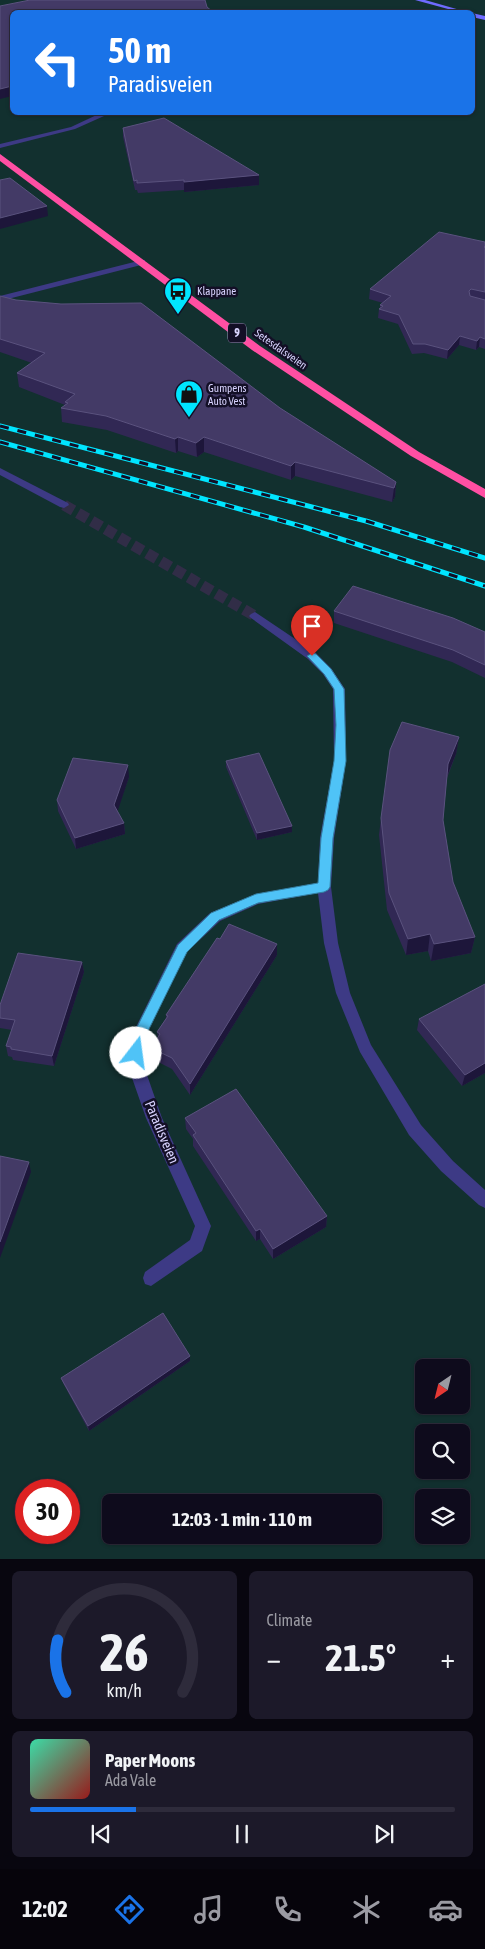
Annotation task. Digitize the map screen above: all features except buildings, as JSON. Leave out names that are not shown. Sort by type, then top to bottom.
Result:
[{"type":"highway","name":"Setesdalsveien","points":[[0,157],[256,348],[352,414],[415,454],[485,494]]},
{"type":"main road","points":[[418,0],[456,10]]},
{"type":"street","points":[[0,146],[73,128],[105,115]]},
{"type":"street","points":[[0,299],[142,262]]},
{"type":"street","points":[[0,471],[64,505]]},
{"type":"street","points":[[255,616],[312,656],[327,671],[339,689],[340,761],[327,838],[324,887],[331,943],[343,993],[365,1048],[415,1130],[447,1166],[485,1200]]},
{"type":"street","name":"Paradisveien","points":[[151,1278],[196,1244],[203,1226],[154,1118],[139,1075],[136,1053],[141,1031],[182,948],[215,917],[256,899],[324,887]]},
{"type":"green space","points":[[0,0],[485,0],[485,1559],[0,1559]]},
{"type":"tunnel","points":[[64,505],[255,616]]},
{"type":"railway","points":[[0,426],[366,521],[485,558]]},
{"type":"railway","points":[[0,442],[304,527],[485,586]]},
{"type":"place","name":"Klappane","points":[[178,315]]},
{"type":"place","name":"Gumpens Auto Vest","points":[[189,418]]},
{"type":"route","points":[[136,1053],[141,1031],[182,948],[215,917],[256,899],[324,887],[327,838],[340,761],[341,725],[339,689],[327,671],[312,656]]}]
